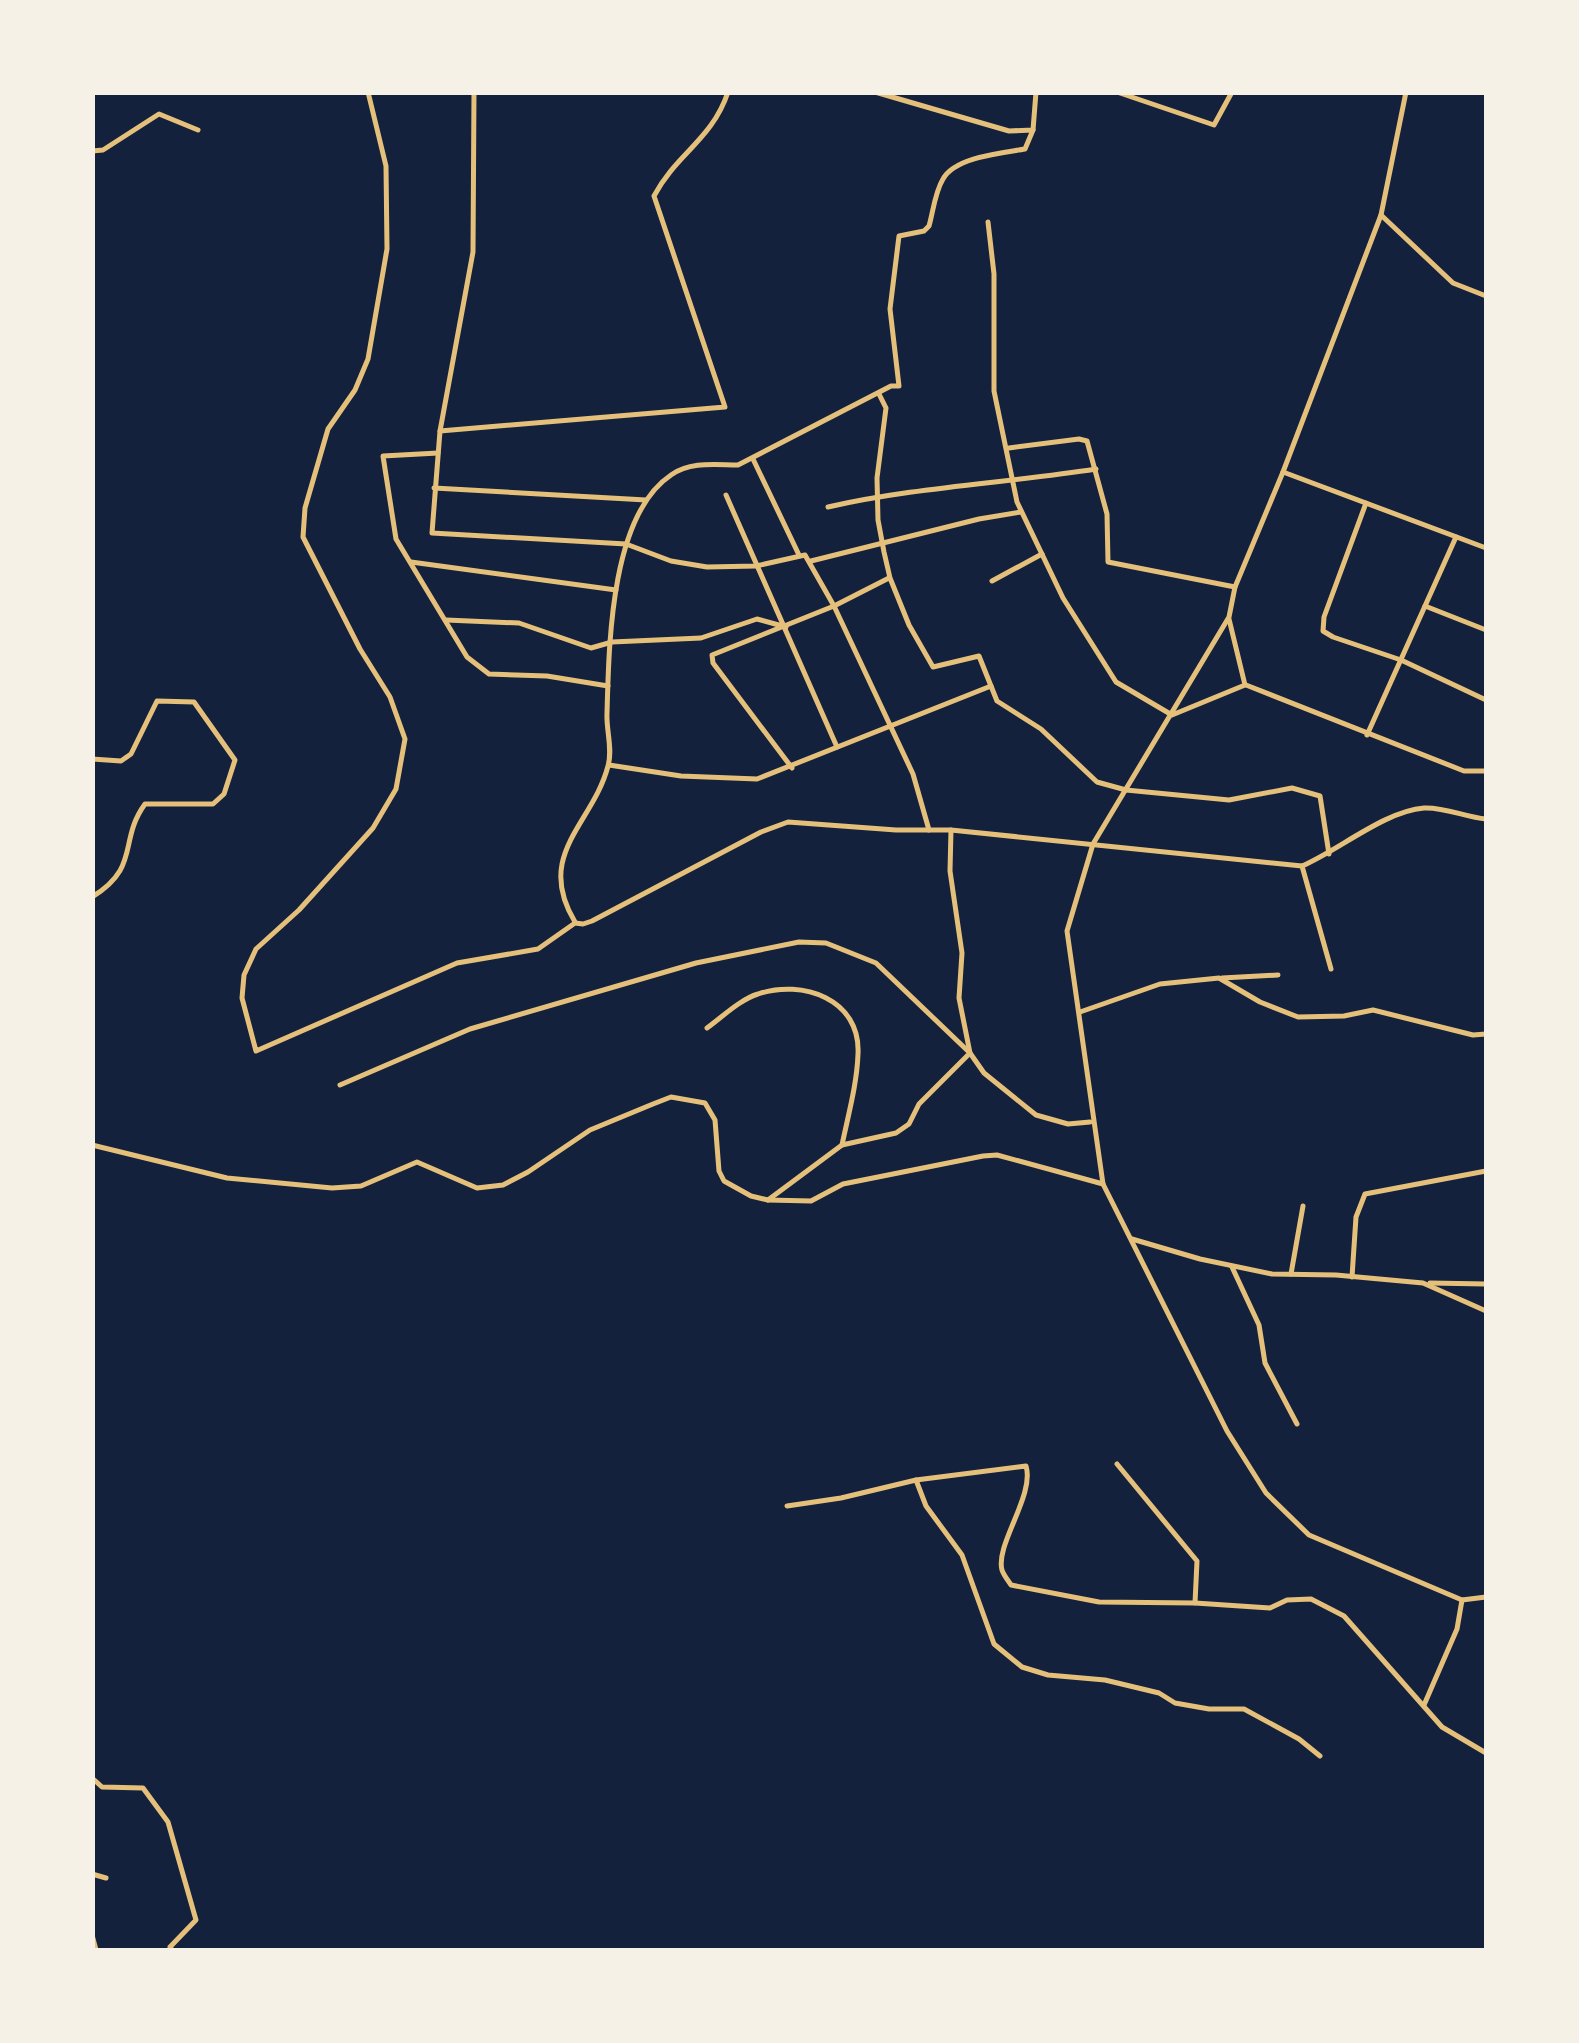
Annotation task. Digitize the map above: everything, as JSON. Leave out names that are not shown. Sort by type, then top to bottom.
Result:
[{"type":"street","points":[[368,92],[386,166],[387,248],[368,359],[355,390],[328,429],[306,508],[304,537],[360,649],[390,697],[405,738],[396,789],[373,828],[299,910],[256,949],[244,975],[242,998],[256,1052],[456,963],[538,949],[576,922]]},
{"type":"street","points":[[474,92],[473,252],[440,431],[430,529],[438,535],[626,544],[671,561],[707,567],[756,566],[805,555],[834,606],[913,774],[929,830]]},
{"type":"street","points":[[440,431],[725,408],[654,196],[662,180],[720,118],[728,92]]},
{"type":"street","points":[[875,92],[1008,131],[1033,130]]},
{"type":"street","points":[[576,922],[561,878],[563,854],[609,765],[608,686],[617,590],[626,544],[647,500],[676,472],[713,463],[738,465],[899,386],[890,309],[899,236],[924,231],[929,226],[943,177],[952,170],[974,158],[1025,149],[1033,130],[1036,92]]},
{"type":"street","points":[[1118,92],[1214,125],[1232,92]]},
{"type":"street","points":[[1406,92],[1380,215],[1283,472],[1234,587],[1229,617],[1092,844],[1067,931],[1103,1184],[1227,1431],[1266,1492],[1309,1535],[1462,1600],[1486,1597]]},
{"type":"street","points":[[92,151],[103,150],[159,114],[198,130]]},
{"type":"street","points":[[1380,215],[1454,282],[1486,296]]},
{"type":"street","points":[[988,222],[994,274],[994,391],[1020,512],[1062,598],[1116,682],[1172,715]]},
{"type":"street","points":[[878,394],[886,408],[877,496],[882,544],[890,578],[933,666],[979,656],[998,701],[1040,729],[1097,782],[1126,790],[1229,800],[1292,788],[1320,796],[1329,854]]},
{"type":"street","points":[[1008,448],[1079,439],[1087,442],[1107,514],[1108,562],[1234,587]]},
{"type":"street","points":[[438,452],[383,456],[396,539],[467,657],[489,674],[547,676],[608,686]]},
{"type":"street","points":[[752,458],[800,556]]},
{"type":"street","points":[[828,507],[877,496],[1096,469]]},
{"type":"street","points":[[1283,472],[1486,548]]},
{"type":"street","points":[[434,488],[647,500]]},
{"type":"street","points":[[726,495],[837,747]]},
{"type":"street","points":[[1366,503],[1323,630],[1332,637],[1401,660],[1486,700]]},
{"type":"street","points":[[811,560],[1020,512]]},
{"type":"street","points":[[1368,734],[1456,537]]},
{"type":"street","points":[[992,581],[1042,554]]},
{"type":"street","points":[[411,562],[617,590]]},
{"type":"street","points":[[792,768],[713,663],[712,655],[786,627],[890,578]]},
{"type":"street","points":[[1426,606],[1486,630]]},
{"type":"street","points":[[1229,617],[1246,685]]},
{"type":"street","points":[[446,620],[519,623],[591,648],[612,642],[701,638],[757,619],[786,627]]},
{"type":"street","points":[[1172,715],[1246,685],[1464,771],[1486,771]]},
{"type":"street","points":[[609,765],[757,780],[991,686]]},
{"type":"street","points":[[92,759],[121,761],[130,754],[157,701],[194,702],[235,760],[224,794],[214,804],[145,804],[136,816],[125,866],[112,885],[92,897]]},
{"type":"street","points":[[576,922],[592,921],[775,825],[788,822],[951,830],[1302,866],[1402,811],[1444,809],[1486,820]]},
{"type":"street","points":[[951,830],[950,871],[962,954],[959,998],[970,1052]]},
{"type":"street","points":[[1302,866],[1331,969]]},
{"type":"street","points":[[340,1085],[470,1029],[696,963],[799,942],[826,943],[876,962],[970,1052],[984,1073],[1036,1114],[1068,1124],[1092,1122]]},
{"type":"street","points":[[1080,1012],[1160,984],[1278,975]]},
{"type":"street","points":[[1218,978],[1260,1002],[1298,1017],[1344,1016],[1374,1010],[1473,1035],[1486,1034]]},
{"type":"street","points":[[707,1028],[754,994],[784,988],[809,989],[836,1002],[853,1027],[859,1051],[842,1146]]},
{"type":"street","points":[[768,1200],[842,1146],[896,1133],[909,1124],[919,1104],[970,1052]]},
{"type":"street","points":[[92,1145],[227,1178],[332,1188],[361,1186],[418,1162],[477,1188],[503,1184],[590,1130],[671,1097],[704,1103],[715,1120],[719,1171],[724,1181],[751,1196],[768,1200],[811,1201],[843,1184],[997,1155],[1103,1184]]},
{"type":"street","points":[[1352,1277],[1356,1216],[1366,1194],[1486,1171]]},
{"type":"street","points":[[1292,1274],[1302,1206]]},
{"type":"street","points":[[1132,1238],[1232,1267],[1423,1283],[1486,1284]]},
{"type":"street","points":[[1232,1267],[1259,1325],[1264,1363],[1296,1424]]},
{"type":"street","points":[[1423,1283],[1486,1311]]},
{"type":"street","points":[[1117,1464],[1197,1562],[1195,1603]]},
{"type":"street","points":[[787,1506],[916,1480],[1026,1466],[1026,1484],[1002,1557],[1002,1570],[1011,1585],[1099,1602],[1270,1608],[1286,1600],[1311,1599],[1344,1616],[1442,1727],[1486,1753]]},
{"type":"street","points":[[916,1480],[926,1506],[962,1555],[994,1644],[1022,1667],[1048,1675],[1105,1680],[1208,1709],[1244,1709],[1299,1739],[1320,1756]]},
{"type":"street","points":[[1424,1706],[1457,1628],[1462,1600]]},
{"type":"street","points":[[92,1778],[102,1788],[143,1788],[168,1822],[196,1920],[170,1947],[172,1950]]},
{"type":"street","points":[[92,1874],[106,1878]]},
{"type":"street","points":[[92,1935],[96,1950]]}]
